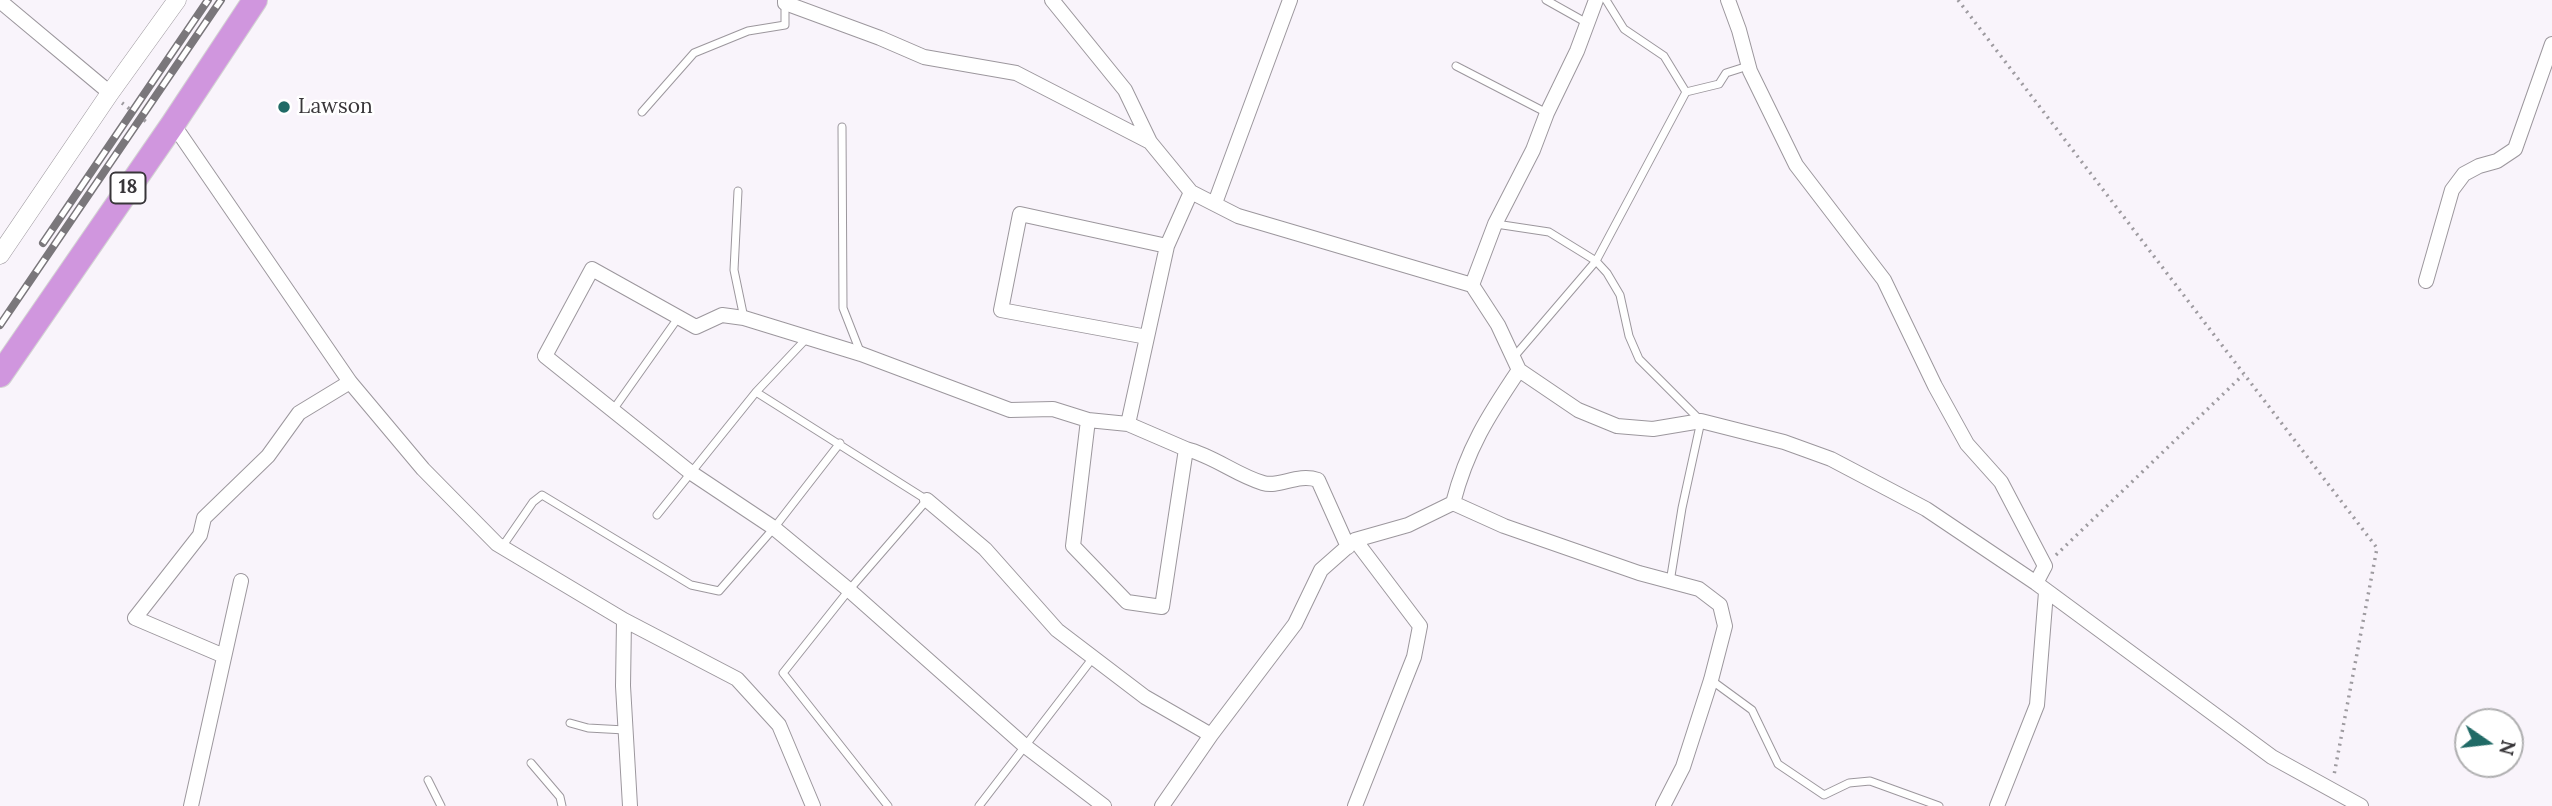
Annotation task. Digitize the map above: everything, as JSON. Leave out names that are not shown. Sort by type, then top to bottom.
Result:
[{"type":"highway","name":"18","points":[[0,375],[256,0]]},
{"type":"street","points":[[0,255],[177,0]]},
{"type":"street","points":[[1052,0],[1080,31],[1125,90],[1150,142],[1191,192],[1202,200],[1215,203],[1238,216],[1472,285],[1498,325],[1516,364],[1578,410],[1617,426],[1653,429],[1701,421],[1773,439],[1831,458],[1926,509],[2041,587],[2272,757],[2361,806]]},
{"type":"street","points":[[1215,203],[1290,0]]},
{"type":"street","points":[[1472,285],[1495,224],[1533,150],[1596,0]]},
{"type":"street","points":[[1728,0],[1748,66],[1796,166],[1884,280],[1935,386],[1967,444],[2001,482],[2045,566],[2041,587],[2037,705],[1997,806]]},
{"type":"street","points":[[0,1],[110,93]]},
{"type":"street","points":[[785,1],[880,37],[924,57],[1016,73],[1150,142]]},
{"type":"street","points":[[2426,281],[2452,190],[2464,174],[2497,161],[2515,149],[2552,44]]},
{"type":"street","points":[[169,130],[350,382],[423,469],[502,547],[624,620],[737,679],[779,725],[813,806]]},
{"type":"street","points":[[1128,424],[1167,246],[1191,192]]},
{"type":"street","points":[[1147,337],[1001,310],[1020,214],[1167,246]]},
{"type":"street","points":[[1104,806],[1025,746],[849,590],[774,528],[690,472],[545,356],[592,269],[696,327],[722,315],[744,318],[861,354],[1010,410],[1053,409],[1088,420],[1128,424],[1201,453],[1266,484],[1307,476],[1318,480],[1352,544],[1420,626],[1414,657],[1355,806]]},
{"type":"street","points":[[1162,806],[1211,735],[1295,624],[1321,570],[1352,544],[1408,525],[1453,503],[1473,443],[1516,364]]},
{"type":"street","points":[[225,656],[135,618],[200,535],[204,518],[268,456],[299,413],[350,382]]},
{"type":"street","points":[[1088,420],[1073,546],[1127,602],[1163,607],[1186,449]]},
{"type":"street","points":[[927,500],[985,549],[1057,630],[1092,659],[1145,697],[1211,735]]},
{"type":"street","points":[[1453,503],[1504,526],[1670,582],[1699,589],[1720,605],[1725,625],[1711,680],[1683,767],[1664,806]]},
{"type":"street","points":[[191,806],[241,581]]},
{"type":"street","points":[[624,620],[625,730],[630,806]]},
{"type":"lane","points":[[1546,0],[1588,23]]},
{"type":"lane","points":[[1606,0],[1624,29],[1664,56],[1686,92]]},
{"type":"lane","points":[[642,112],[694,53],[748,31],[785,25],[785,1]]},
{"type":"lane","points":[[1456,66],[1547,113]]},
{"type":"lane","points":[[1516,364],[1596,261],[1686,92],[1719,84],[1726,73],[1748,66]]},
{"type":"lane","points":[[842,127],[843,308],[861,354]]},
{"type":"lane","points":[[738,191],[734,270],[744,318]]},
{"type":"lane","points":[[1495,224],[1549,232],[1596,261],[1620,295],[1629,336],[1639,359],[1701,421],[1682,508],[1670,582]]},
{"type":"lane","points":[[612,410],[679,317]]},
{"type":"lane","points":[[657,515],[756,391],[806,338]]},
{"type":"lane","points":[[756,391],[927,500],[849,590],[783,673],[888,806]]},
{"type":"lane","points":[[502,547],[533,502],[542,495],[576,513],[691,585],[719,591],[774,528],[840,443]]},
{"type":"lane","points":[[979,806],[1092,659]]},
{"type":"lane","points":[[1711,680],[1752,710],[1778,764],[1824,795],[1849,783],[1870,781],[1939,806]]},
{"type":"lane","points":[[570,723],[588,728],[625,730]]},
{"type":"lane","points":[[531,763],[560,796],[562,806]]},
{"type":"lane","points":[[428,780],[441,806]]},
{"type":"path","points":[[1958,0],[2377,548],[2332,791]]},
{"type":"path","points":[[110,93],[169,130]]},
{"type":"path","points":[[2045,566],[2243,375]]},
{"type":"railway","points":[[43,243],[208,0]]},
{"type":"railway","points":[[0,325],[221,0]]},
{"type":"place","name":"Lawson","points":[[284,107]]}]
